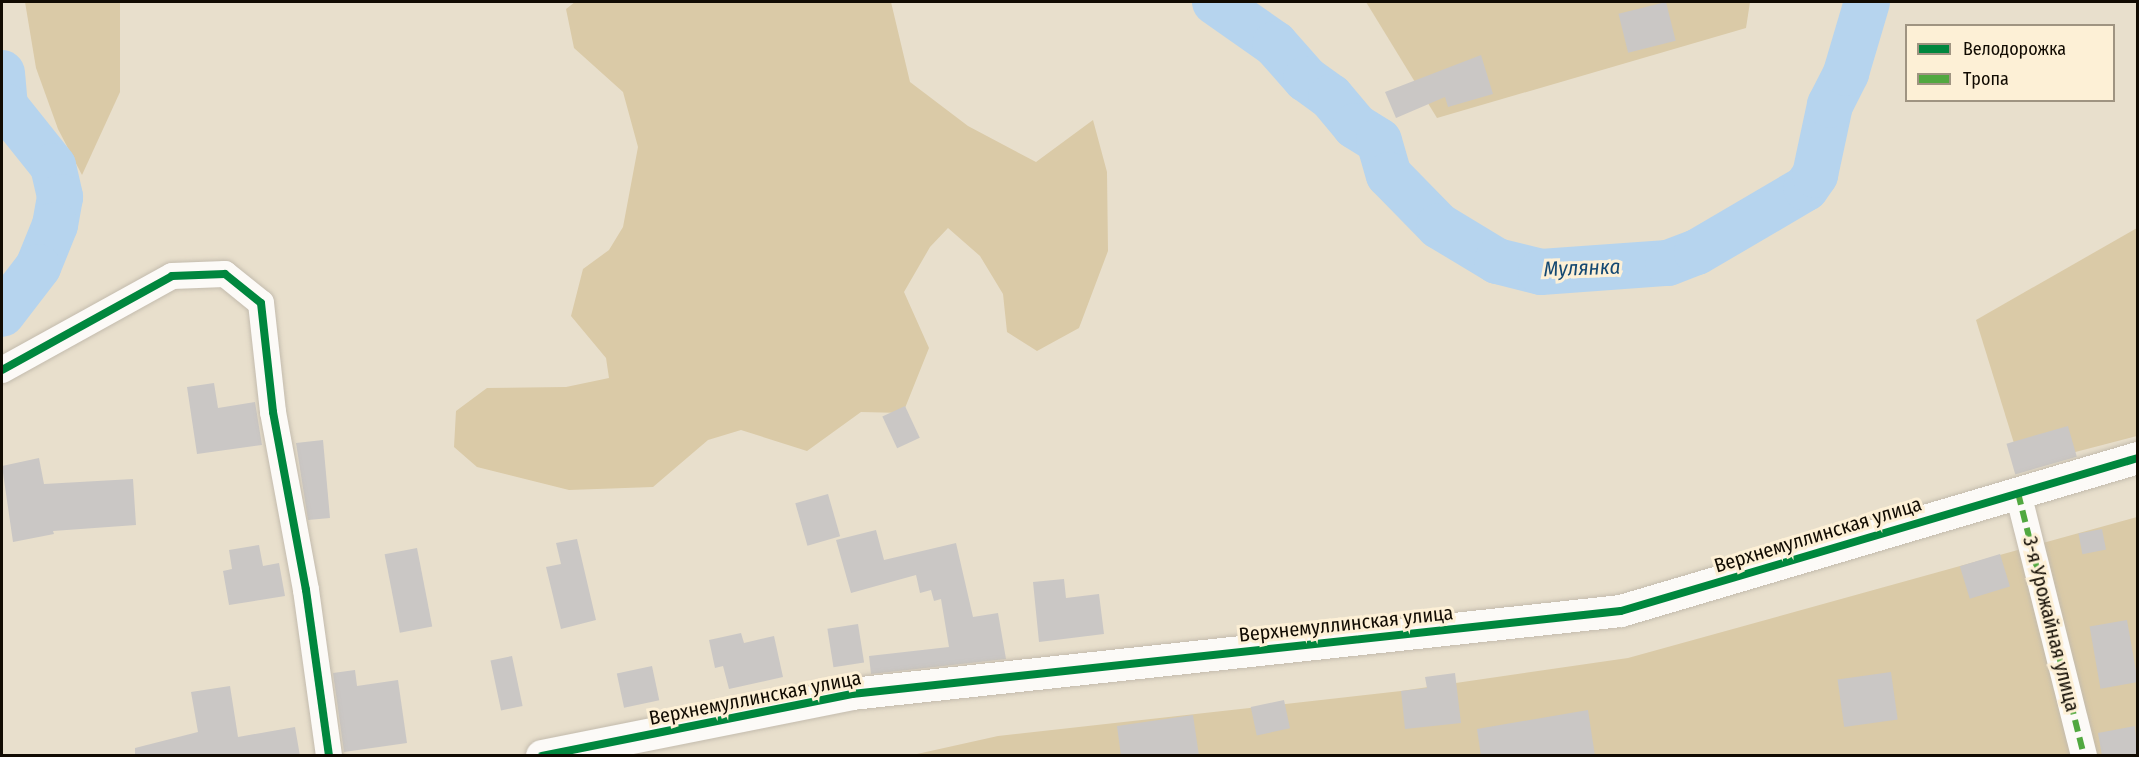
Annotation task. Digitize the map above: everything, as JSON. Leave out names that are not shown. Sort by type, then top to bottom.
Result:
[{"type":"street","points":[[2,370],[172,276],[225,274],[261,303],[273,412],[306,590],[329,756]]},
{"type":"street","name":"Верхнемуллинская улица","points":[[542,756],[852,694],[1621,611],[2138,458]]},
{"type":"street","name":"3-я Урожайная улица","points":[[2018,493],[2084,756]]},
{"type":"shaded area","points":[[25,2],[120,2],[120,92],[82,175],[58,129],[36,68]]},
{"type":"shaded area","points":[[575,2],[891,2],[910,82],[968,126],[1036,162],[1093,120],[1107,172],[1108,251],[1079,328],[1037,351],[1007,332],[1003,294],[980,256],[948,228],[930,247],[904,292],[929,348],[903,413],[861,412],[807,451],[741,430],[708,440],[653,487],[569,490],[477,467],[454,447],[456,411],[487,388],[566,387],[609,378],[606,358],[571,316],[583,269],[609,250],[623,227],[638,147],[623,92],[574,48],[566,9]]},
{"type":"shaded area","points":[[1366,2],[1750,2],[1746,28],[1437,118]]},
{"type":"shaded area","points":[[2137,228],[2137,436],[2021,466],[1976,320]]},
{"type":"shaded area","points":[[2137,517],[2137,755],[908,756],[998,736],[1401,691],[1628,658]]},
{"type":"building","points":[[1666,2],[1676,41],[1628,53],[1618,14]]},
{"type":"building","points":[[1481,55],[1493,94],[1448,107],[1445,97],[1396,118],[1385,92]]},
{"type":"building","points":[[214,383],[218,408],[255,402],[262,445],[197,454],[187,387]]},
{"type":"building","points":[[905,406],[920,438],[897,448],[882,417]]},
{"type":"building","points":[[2068,426],[2077,457],[2015,474],[2006,444]]},
{"type":"building","points":[[323,440],[330,518],[308,520],[296,443]]},
{"type":"building","points":[[39,458],[44,484],[133,479],[136,525],[53,531],[54,534],[13,542],[2,466]]},
{"type":"building","points":[[828,494],[840,536],[807,546],[795,503]]},
{"type":"building","points":[[2102,529],[2106,550],[2082,554],[2078,534]]},
{"type":"building","points":[[876,530],[884,560],[956,543],[973,617],[998,613],[1006,659],[871,674],[869,656],[949,647],[941,599],[934,601],[931,590],[920,593],[916,575],[851,593],[836,540]]},
{"type":"building","points":[[577,539],[596,620],[561,629],[546,567],[561,564],[556,543]]},
{"type":"building","points":[[259,545],[263,566],[279,563],[285,596],[229,605],[223,571],[232,569],[229,550]]},
{"type":"building","points":[[417,548],[432,627],[400,633],[385,554]]},
{"type":"building","points":[[2000,554],[2010,587],[1970,599],[1960,566]]},
{"type":"building","points":[[1064,579],[1066,598],[1099,594],[1104,634],[1039,642],[1033,582]]},
{"type":"building","points":[[2127,620],[2138,682],[2101,689],[2090,627]]},
{"type":"building","points":[[858,624],[864,663],[833,667],[827,629]]},
{"type":"building","points":[[741,633],[744,643],[774,636],[783,677],[729,689],[723,666],[715,668],[709,640]]},
{"type":"building","points":[[512,656],[523,706],[501,710],[490,661]]},
{"type":"building","points":[[652,666],[659,700],[624,708],[617,673]]},
{"type":"building","points":[[355,670],[357,686],[398,680],[407,743],[344,752],[333,673]]},
{"type":"building","points":[[1891,672],[1898,720],[1844,727],[1838,680]]},
{"type":"building","points":[[1455,673],[1461,723],[1405,729],[1401,691],[1427,688],[1425,677]]},
{"type":"building","points":[[230,686],[238,737],[295,727],[300,756],[135,756],[135,748],[198,732],[191,692]]},
{"type":"building","points":[[1284,700],[1290,728],[1257,735],[1251,707]]},
{"type":"building","points":[[1588,710],[1595,756],[1481,756],[1477,729]]},
{"type":"building","points":[[1193,715],[1199,756],[1121,756],[1117,726]]},
{"type":"building","points":[[2135,726],[2138,756],[2102,756],[2098,733]]},
{"type":"waterway","name":"Мулянка","points":[[1215,2],[1275,44],[1306,79],[1331,97],[1355,126],[1379,141],[1389,175],[1439,226],[1497,261],[1541,272],[1668,263],[1697,252],[1806,188],[1815,175],[1830,105],[1846,73],[1867,2]]},
{"type":"waterway","name":"Мулянка","points":[[2,73],[5,106],[53,166],[60,197],[55,225],[38,267],[2,314]]},
{"type":"marked path","points":[[2018,493],[2084,756]]},
{"type":"cycle path","points":[[2,370],[172,276],[225,274],[261,303],[273,412],[306,590],[329,756]]},
{"type":"cycle path","points":[[542,756],[852,694],[1621,611],[2138,458]]}]
